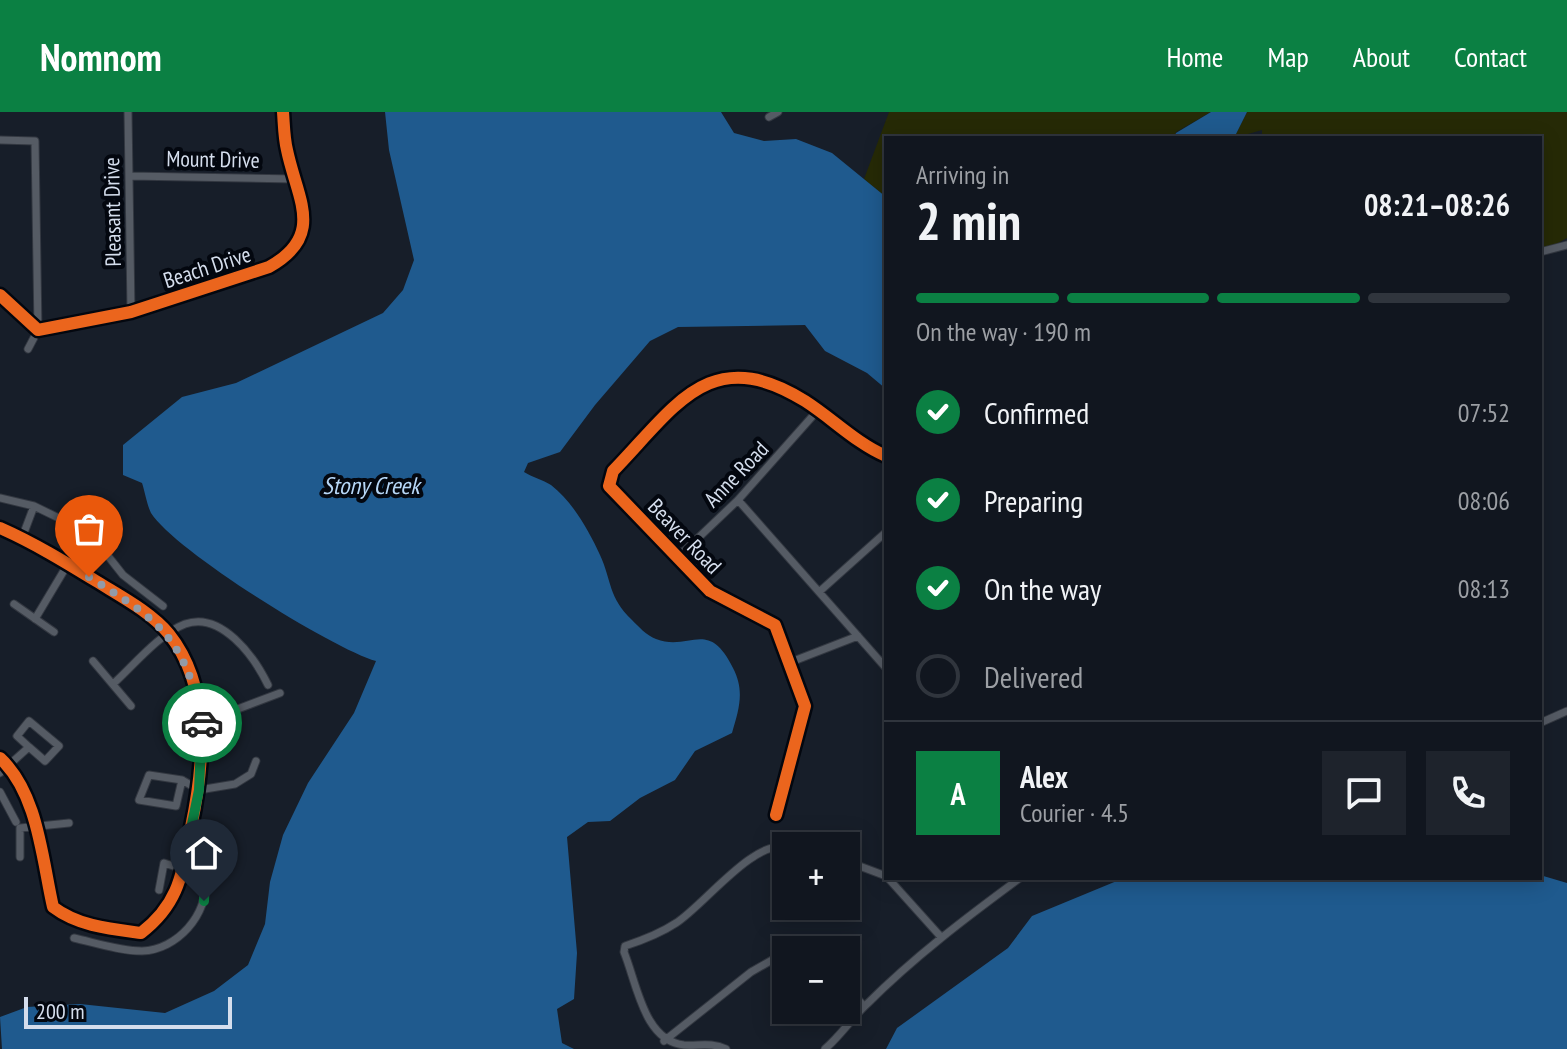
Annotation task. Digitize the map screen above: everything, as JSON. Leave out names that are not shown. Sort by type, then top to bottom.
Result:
[{"type":"street","name":"Pleasant Drive","points":[[128,112],[131,312]]},
{"type":"street","name":"Beach Drive","points":[[38,330],[131,312],[269,267],[285,258],[297,245],[304,225],[301,193],[286,149],[283,112]]},
{"type":"street","points":[[769,117],[778,112]]},
{"type":"street","points":[[0,140],[35,141],[38,330],[28,349]]},
{"type":"street","name":"Mount Drive","points":[[130,176],[295,179]]},
{"type":"street","points":[[1542,251],[1567,245]]},
{"type":"street","points":[[0,295],[38,330]]},
{"type":"street","name":"Beaver Road","points":[[776,815],[805,706],[775,625],[710,591],[609,486],[613,471],[694,390],[710,381],[722,377],[761,380],[818,410]]},
{"type":"street","points":[[818,410],[867,448],[884,455]]},
{"type":"street","name":"Anne Road","points":[[676,559],[738,500],[818,410]]},
{"type":"street","points":[[0,498],[34,506],[67,522]]},
{"type":"street","points":[[738,500],[884,666]]},
{"type":"street","points":[[22,538],[34,506]]},
{"type":"street","points":[[0,528],[68,564],[132,604],[169,634],[189,671],[202,718],[199,790],[183,868],[168,909],[141,933]]},
{"type":"street","points":[[819,592],[884,534]]},
{"type":"street","points":[[35,619],[81,542],[93,537],[123,575],[163,606]]},
{"type":"street","points":[[14,604],[54,632]]},
{"type":"street","points":[[113,684],[169,634],[182,625],[200,620],[224,631],[240,643],[268,685]]},
{"type":"street","points":[[791,662],[858,636]]},
{"type":"street","points":[[93,661],[131,706]]},
{"type":"street","points":[[202,718],[222,715],[280,693]]},
{"type":"street","points":[[1542,722],[1567,711]]},
{"type":"street","points":[[29,721],[59,746],[45,761],[29,747],[17,736],[29,721]]},
{"type":"street","points":[[0,773],[29,747]]},
{"type":"street","points":[[0,758],[8,765],[28,802],[53,907],[72,920],[141,933]]},
{"type":"street","points":[[182,780],[176,806],[139,800],[149,775],[182,780],[199,790],[235,784],[251,774],[256,761]]},
{"type":"street","points":[[0,792],[16,822]]},
{"type":"street","points":[[20,857],[20,828],[34,824],[69,823]]},
{"type":"street","points":[[726,1049],[705,1043],[686,1045],[664,1041],[651,1027],[624,952],[625,946],[674,924],[757,854],[772,848]]},
{"type":"street","points":[[74,938],[143,951],[168,943],[194,923],[204,901],[205,880],[183,868],[164,863],[159,890]]},
{"type":"street","points":[[860,866],[884,876]]},
{"type":"street","points":[[890,880],[941,937]]},
{"type":"street","points":[[825,1049],[851,1026],[864,1006],[941,937],[1017,880]]},
{"type":"street","points":[[141,933],[143,951]]},
{"type":"street","points":[[664,1041],[751,972],[772,960]]},
{"type":"street","points":[[860,1002],[864,1006]]},
{"type":"green space","points":[[889,112],[1211,112],[1176,132],[1175,136],[884,136],[884,195],[864,179]]},
{"type":"green space","points":[[1247,112],[1567,112],[1567,238],[1542,252],[1542,136],[1262,136],[1262,130],[1235,136]]},
{"type":"water","name":"Stony Creek","points":[[385,112],[721,112],[734,133],[764,141],[796,139],[832,153],[884,195],[884,387],[867,373],[825,351],[805,325],[678,327],[650,341],[595,405],[560,452],[528,463],[524,472],[551,485],[580,517],[624,612],[656,639],[679,642],[698,639],[715,644],[733,668],[740,692],[732,733],[695,751],[675,780],[640,798],[610,821],[588,822],[567,837],[577,953],[574,999],[557,1009],[562,1043],[574,1049],[2,1049],[0,1017],[27,1007],[80,1004],[165,1013],[214,991],[248,965],[265,924],[270,882],[283,835],[308,783],[354,713],[376,661],[326,638],[256,597],[166,530],[151,513],[142,483],[123,475],[123,445],[182,397],[236,383],[383,313],[403,290],[414,260],[389,150]]},
{"type":"water","points":[[1211,112],[1247,112],[1235,136],[1175,136]]},
{"type":"water","points":[[1542,876],[1567,883],[1567,1049],[886,1049],[897,1028],[1008,948],[1032,916],[1119,880],[1542,880]]},
{"type":"cycle path","points":[[0,295],[38,330],[131,312],[269,267],[287,255],[302,229],[301,200],[286,145],[283,112]]},
{"type":"cycle path","points":[[776,815],[805,706],[775,625],[710,591],[609,486],[613,471],[656,424],[697,390],[719,380],[744,378],[772,384],[805,401],[884,455]]},
{"type":"cycle path","points":[[0,528],[61,560],[153,619],[169,634],[183,655],[192,678],[201,728],[196,803],[177,886],[154,922],[141,933],[118,930],[84,923],[53,907],[31,808],[13,772],[0,758]]},
{"type":"way so far","points":[[89,577],[132,604],[169,634],[189,671],[202,723]]},
{"type":"route","points":[[202,723],[199,790],[183,868],[205,880],[204,901]]}]
